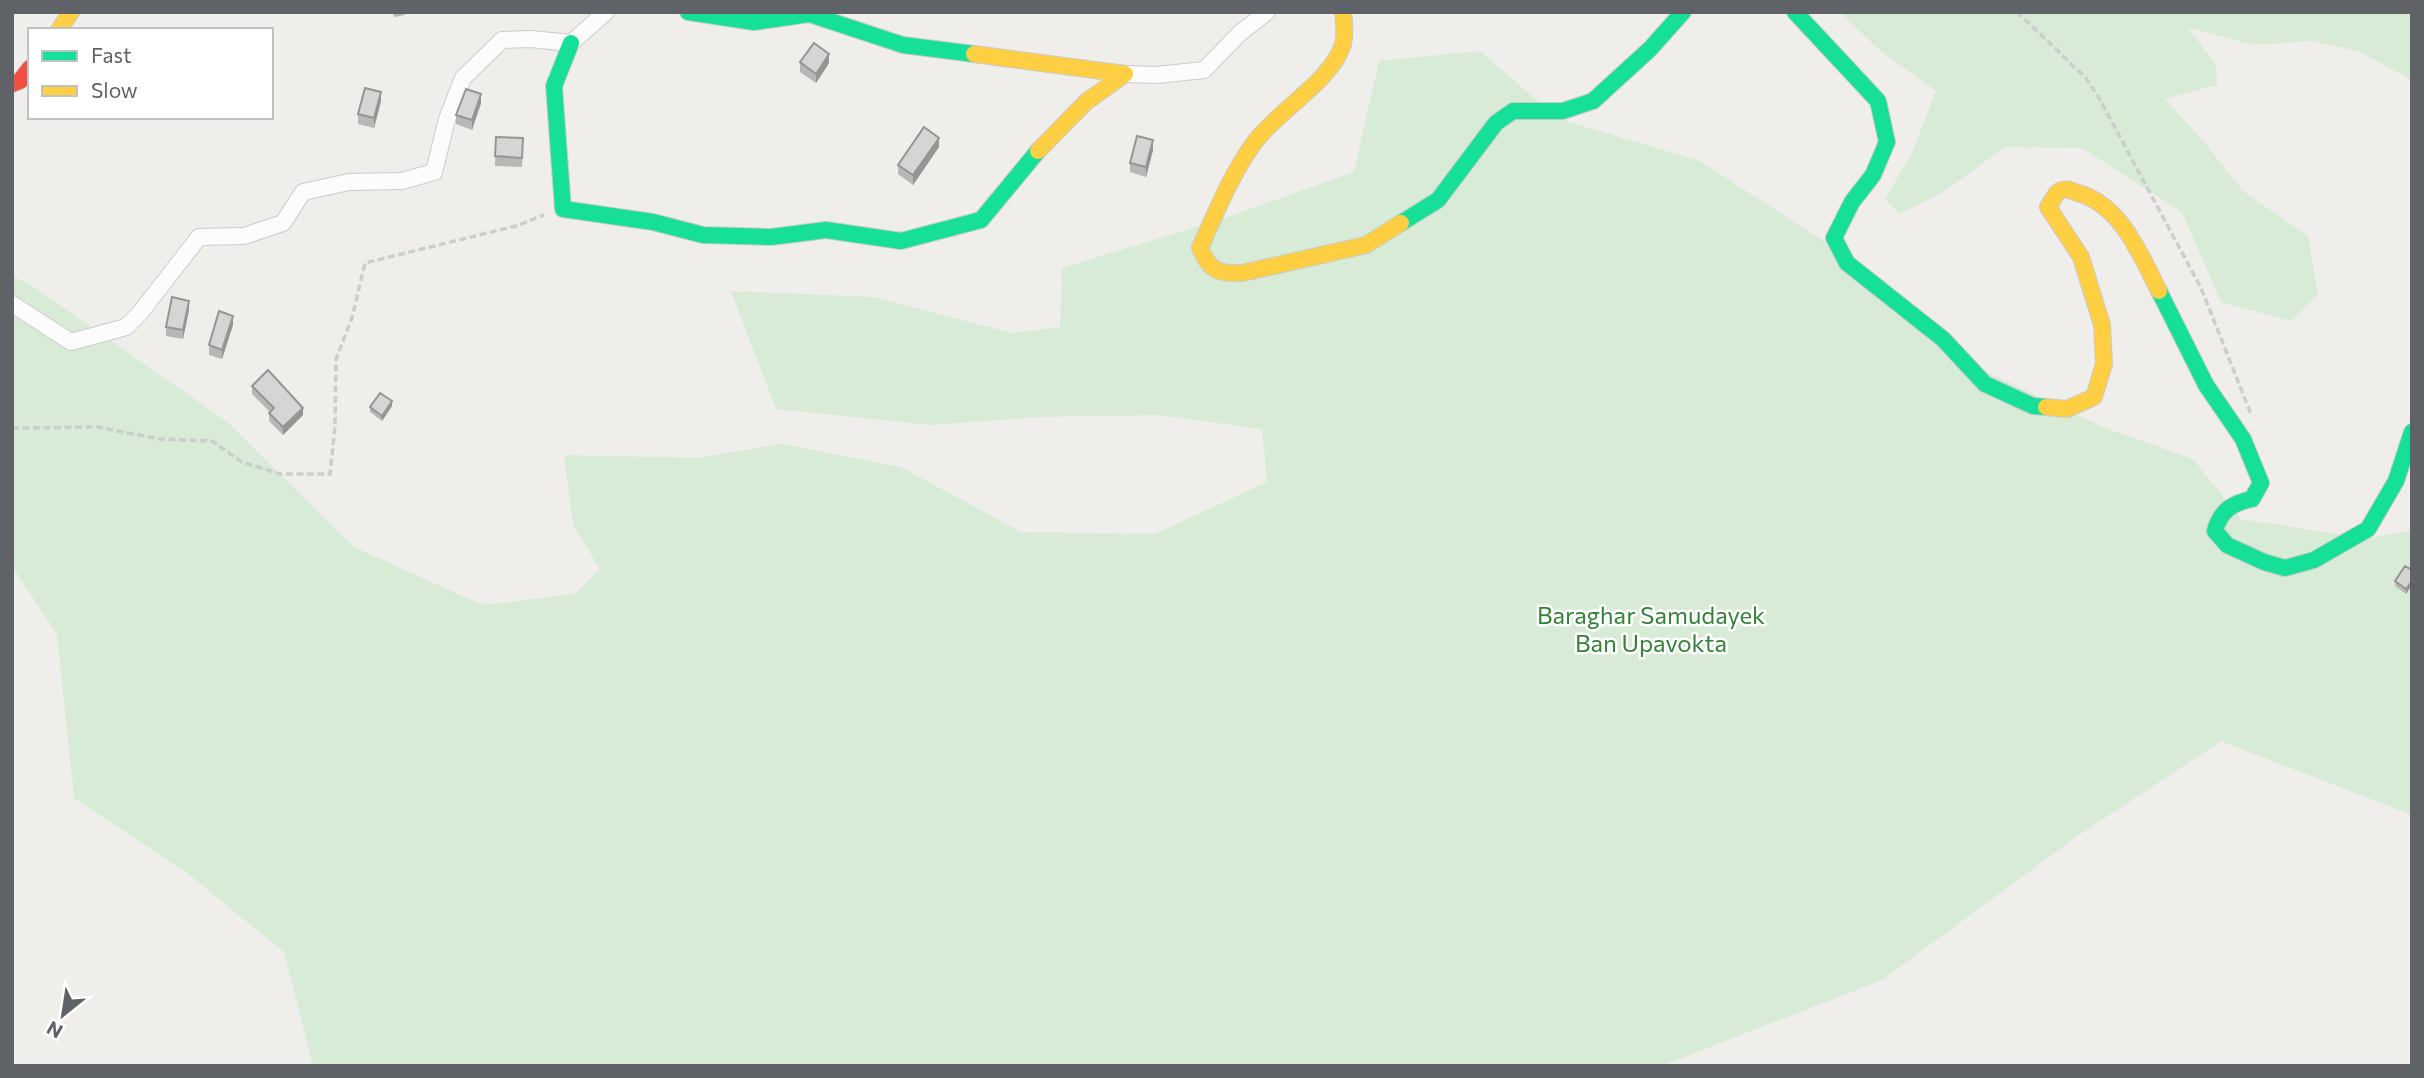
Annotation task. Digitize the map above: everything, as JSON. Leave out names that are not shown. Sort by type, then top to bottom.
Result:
[{"type":"street","points":[[60,28],[71,12]]},
{"type":"street","points":[[606,12],[571,43],[554,86],[563,209],[653,222],[703,234],[771,237],[826,230],[901,241],[981,220],[1030,159],[1058,130],[1086,102],[1125,74]]},
{"type":"street","points":[[688,12],[754,22],[809,14],[903,45],[1125,74],[1156,75],[1204,70],[1240,33],[1267,12]]},
{"type":"street","points":[[1343,12],[1345,35],[1339,55],[1322,79],[1285,108],[1249,150],[1212,221],[1200,248],[1206,262],[1222,274],[1242,273],[1366,245],[1438,200],[1496,123],[1513,111],[1563,111],[1593,101],[1650,49],[1683,12]]},
{"type":"street","points":[[1795,12],[1878,101],[1887,142],[1873,175],[1852,202],[1834,238],[1847,263],[1943,339],[1985,384],[2033,406],[2067,409],[2094,397],[2104,364],[2102,325],[2081,257],[2048,207],[2058,192],[2066,189],[2090,196],[2110,210],[2135,244],[2206,386],[2243,439],[2262,483],[2252,499],[2236,502],[2221,512],[2215,531],[2227,545],[2264,562],[2286,568],[2314,560],[2368,529],[2396,481],[2412,432]]},
{"type":"street","points":[[12,304],[71,342],[126,327],[199,237],[244,236],[283,223],[303,192],[349,182],[402,181],[434,172],[447,119],[463,78],[502,40],[531,39],[571,43]]},
{"type":"street","points":[[12,84],[20,81],[28,71]]},
{"type":"path","points":[[2017,12],[2085,77],[2098,96],[2201,288],[2254,422]]},
{"type":"path","points":[[12,428],[97,427],[159,439],[212,441],[242,462],[280,474],[330,474],[335,427],[336,359],[352,318],[365,263],[516,226],[563,209]]},
{"type":"green space","points":[[1840,12],[2412,12],[2412,80],[2358,51],[2312,41],[2253,45],[2187,27],[2216,64],[2217,85],[2165,99],[2243,191],[2308,236],[2318,294],[2291,321],[2221,302],[2182,212],[2082,148],[2005,147],[1942,193],[1899,214],[1885,199],[1912,153],[1936,91],[1878,49]]},
{"type":"green space","name":"Baraghar Samudayek Ban Upavokta","points":[[1480,51],[1559,119],[1700,161],[1834,248],[1979,368],[2103,427],[2193,459],[2241,519],[2367,539],[2412,530],[2412,815],[2221,741],[2076,837],[1882,980],[1661,1066],[313,1066],[284,952],[186,872],[74,798],[57,634],[12,566],[12,276],[31,285],[226,421],[354,547],[482,605],[575,594],[600,569],[573,525],[564,455],[698,458],[782,444],[901,467],[1021,532],[1155,534],[1267,482],[1262,429],[1158,415],[1038,417],[931,425],[776,409],[731,291],[874,297],[1011,333],[1060,327],[1062,268],[1222,219],[1354,172],[1379,61]]},
{"type":"building","points":[[814,43],[829,54],[816,74],[800,62]]},
{"type":"building","points":[[365,88],[381,92],[374,118],[358,114]]},
{"type":"building","points":[[466,89],[481,94],[472,120],[456,115]]},
{"type":"building","points":[[924,127],[939,138],[913,175],[898,165]]},
{"type":"building","points":[[1137,136],[1153,140],[1146,167],[1130,163]]},
{"type":"building","points":[[496,137],[523,138],[522,158],[495,156]]},
{"type":"building","points":[[172,297],[189,301],[183,330],[166,327]]},
{"type":"building","points":[[219,311],[233,316],[222,350],[209,345]]},
{"type":"building","points":[[268,370],[303,408],[283,427],[269,413],[274,408],[252,386]]},
{"type":"building","points":[[380,393],[392,401],[382,416],[370,407]]},
{"type":"building","points":[[2405,566],[2412,570],[2412,581],[2406,589],[2395,581]]},
{"type":"traffic: fast","points":[[688,12],[754,22],[809,14],[903,45],[974,54]]},
{"type":"traffic: fast","points":[[1401,223],[1438,200],[1496,123],[1513,111],[1563,111],[1593,101],[1650,49],[1683,12]]},
{"type":"traffic: fast","points":[[1795,12],[1878,101],[1887,142],[1873,175],[1852,202],[1834,238],[1847,263],[1943,339],[1985,384],[2033,406],[2046,407]]},
{"type":"traffic: fast","points":[[571,43],[554,86],[563,209],[653,222],[703,235],[771,237],[826,230],[901,241],[981,220],[1038,151]]},
{"type":"traffic: fast","points":[[2159,291],[2206,385],[2243,439],[2261,483],[2252,499],[2238,503],[2220,518],[2215,531],[2227,545],[2264,562],[2285,568],[2314,560],[2368,529],[2396,481],[2412,432]]},
{"type":"traffic: slow","points":[[60,28],[71,12]]},
{"type":"traffic: slow","points":[[1343,12],[1344,40],[1337,58],[1316,83],[1254,143],[1231,181],[1200,248],[1207,262],[1216,270],[1242,273],[1366,245],[1401,223]]},
{"type":"traffic: slow","points":[[974,54],[1125,74],[1086,102],[1038,151]]},
{"type":"traffic: slow","points":[[2046,407],[2067,409],[2094,397],[2104,364],[2102,325],[2081,257],[2048,207],[2057,193],[2072,191],[2093,199],[2106,208],[2128,233],[2159,291]]},
{"type":"traffic: jam","points":[[12,84],[20,81],[28,71]]}]
